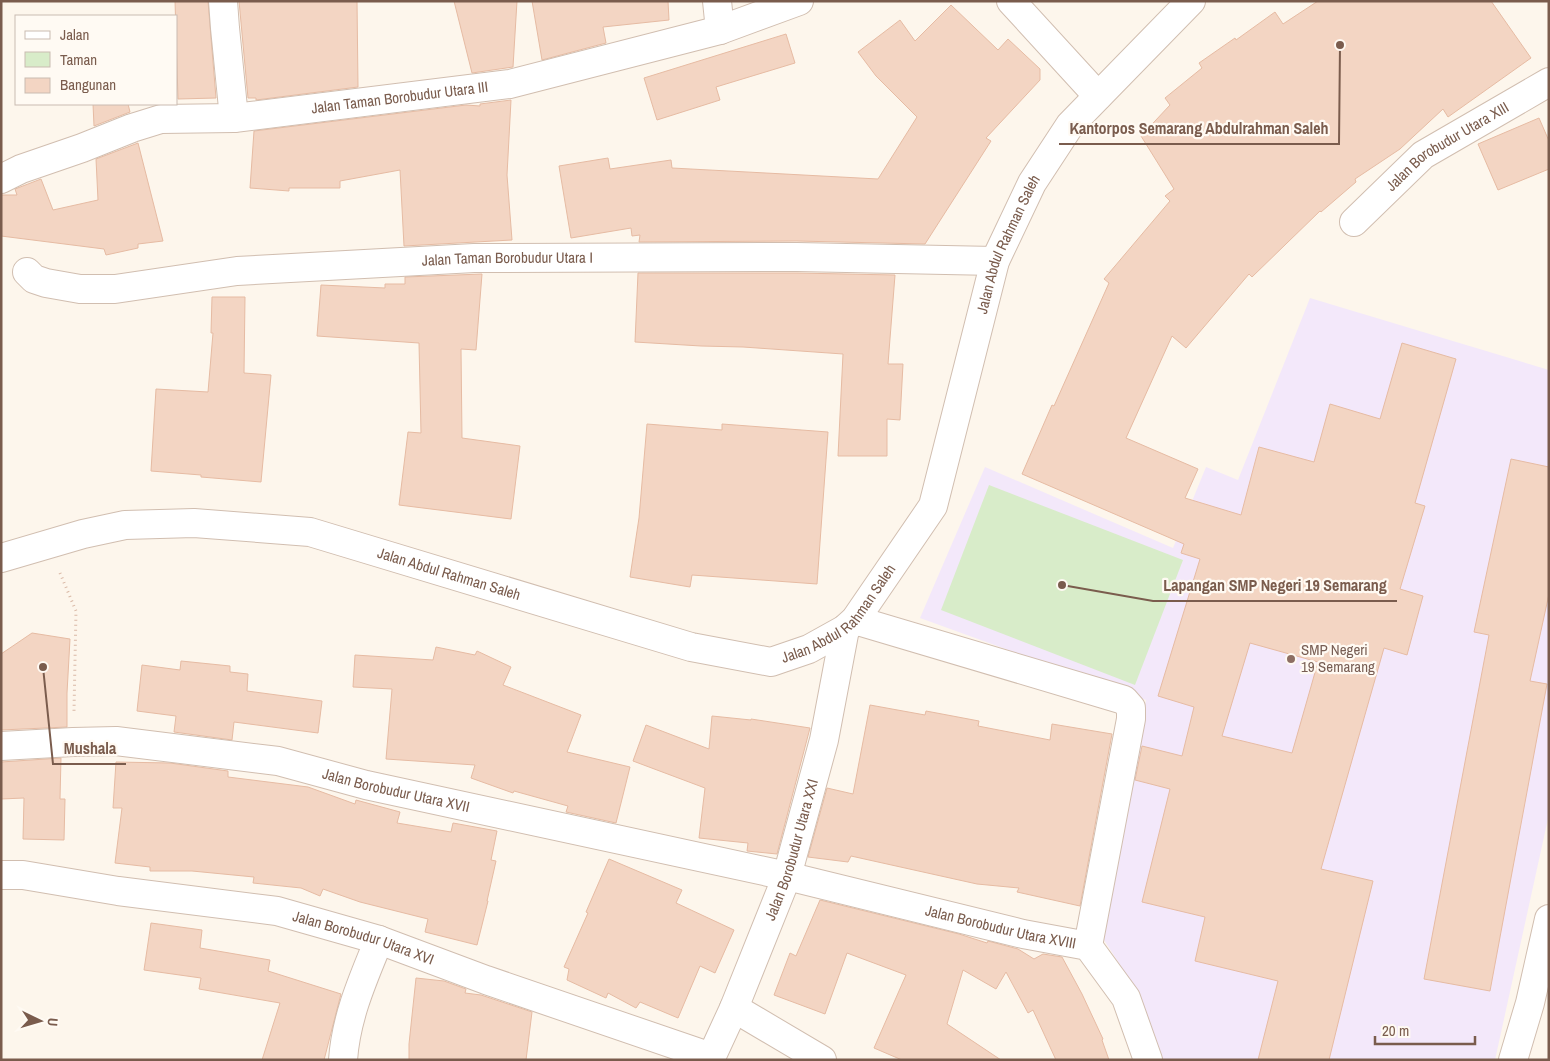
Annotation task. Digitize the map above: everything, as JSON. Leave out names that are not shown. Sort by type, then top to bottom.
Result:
[{"type":"street","points":[[223,1],[234,118]]},
{"type":"street","points":[[717,1],[720,30]]},
{"type":"street","name":"Jalan Taman Borobudur Utara III","points":[[1,179],[21,169],[161,119],[234,118],[510,84],[720,30],[799,1]]},
{"type":"street","points":[[1011,1],[1098,96]]},
{"type":"street","name":"Jalan Abdul Rahman Saleh","points":[[3,556],[83,534],[125,525],[194,523],[310,532],[690,647],[771,662],[809,649],[850,625],[933,506],[995,261],[1032,183],[1070,125],[1191,1]]},
{"type":"street","name":"Jalan Borobudur Utara XIII","points":[[1354,222],[1423,155],[1549,82]]},
{"type":"street","name":"Jalan Taman Borobudur Utara I","points":[[26,272],[34,279],[46,283],[80,289],[115,289],[237,271],[474,258],[797,257],[995,261]]},
{"type":"street","points":[[850,625],[1124,700],[1131,708],[1131,719],[1088,946]]},
{"type":"street","name":"Jalan Borobudur Utara XXI","points":[[710,1058],[734,1008],[787,876],[824,740],[850,625]]},
{"type":"street","name":"Jalan Borobudur Utara XVII","points":[[1,746],[116,741],[278,761],[366,785],[787,876]]},
{"type":"street","name":"Jalan Borobudur Utara XVI","points":[[1,875],[23,875],[118,891],[277,911],[378,940],[486,980],[710,1058]]},
{"type":"street","name":"Jalan Borobudur Utara XVIII","points":[[787,876],[1023,934],[1088,946],[1126,998],[1148,1060]]},
{"type":"street","points":[[1513,1060],[1530,1003],[1549,919]]},
{"type":"street","points":[[343,1060],[346,1030],[355,1000],[378,940]]},
{"type":"street","points":[[734,1008],[822,1060]]},
{"type":"path","points":[[49,544],[76,611],[73,742]]},
{"type":"shaded area","name":"SMP Negeri 19 Semarang","points":[[1310,298],[1549,370],[1549,814],[1495,1060],[1162,1060],[1140,996],[1104,940],[1146,700],[920,618],[985,467],[1173,548],[1206,467],[1238,480]]},
{"type":"green space","points":[[989,485],[1183,560],[1135,685],[941,610]]},
{"type":"building","points":[[175,1],[208,1],[216,98],[178,99],[178,15],[175,15]]},
{"type":"building","points":[[239,1],[357,1],[358,87],[256,100],[256,98],[248,98]]},
{"type":"building","points":[[454,1],[517,1],[513,67],[472,73]]},
{"type":"building","points":[[532,1],[668,1],[669,20],[603,27],[606,43],[542,60]]},
{"type":"building","points":[[1318,1],[1491,1],[1531,58],[1448,117],[1443,109],[1400,149],[1355,179],[1356,182],[1320,211],[1252,277],[1249,274],[1186,348],[1172,336],[1126,438],[1198,469],[1185,498],[1241,515],[1259,447],[1314,462],[1330,404],[1380,419],[1402,343],[1456,359],[1415,503],[1425,506],[1400,589],[1423,596],[1407,655],[1384,648],[1321,869],[1373,881],[1329,1060],[1258,1060],[1278,981],[1195,961],[1205,917],[1142,902],[1170,789],[1135,780],[1142,746],[1182,756],[1194,707],[1158,696],[1200,559],[1181,553],[1184,544],[1022,474],[1109,283],[1104,279],[1170,201],[1165,196],[1174,189],[1141,136],[1170,105],[1165,98],[1202,68],[1199,63],[1235,38],[1236,40],[1275,12],[1283,24]],"holes":[[[1250,643],[1318,662],[1292,753],[1222,736]]]},
{"type":"building","points":[[951,5],[998,50],[1008,39],[1040,69],[1040,80],[986,138],[991,141],[925,244],[797,241],[639,242],[640,235],[632,236],[631,228],[571,238],[559,166],[608,158],[610,169],[671,160],[672,168],[878,179],[917,117],[876,76],[858,52],[900,20],[915,41]]},
{"type":"building","points":[[786,34],[795,63],[716,87],[720,100],[657,120],[644,78]]},
{"type":"building","points":[[511,100],[507,175],[512,240],[404,246],[400,170],[340,181],[340,188],[289,188],[289,191],[250,188],[254,131],[466,105],[480,106],[480,104]]},
{"type":"building","points":[[93,105],[128,105],[130,112],[94,126]]},
{"type":"building","points":[[1539,118],[1549,141],[1549,169],[1498,190],[1478,144]]},
{"type":"building","points":[[138,143],[163,241],[138,244],[138,248],[106,255],[104,249],[1,236],[1,195],[17,195],[15,189],[41,179],[53,210],[98,200],[96,159]]},
{"type":"building","points":[[638,273],[895,275],[888,364],[903,364],[900,420],[887,419],[887,456],[838,456],[843,354],[635,342]]},
{"type":"building","points":[[482,274],[476,350],[461,349],[462,438],[520,446],[511,519],[399,505],[408,432],[421,433],[419,343],[317,336],[321,285],[385,288],[385,284],[405,284],[405,277]]},
{"type":"building","points":[[212,297],[245,297],[244,373],[271,375],[261,482],[151,471],[156,389],[208,392],[213,333],[211,333]]},
{"type":"building","points":[[647,424],[722,430],[722,424],[828,432],[817,584],[692,575],[690,587],[630,577],[639,518]]},
{"type":"building","points":[[1511,459],[1549,467],[1549,594],[1530,681],[1547,684],[1490,991],[1424,979],[1489,635],[1474,632]]},
{"type":"building","points":[[32,633],[70,639],[67,727],[1,730],[1,654]]},
{"type":"building","points":[[436,647],[475,655],[477,651],[511,667],[503,685],[581,715],[567,752],[630,767],[616,823],[566,812],[568,806],[514,791],[513,793],[471,778],[475,765],[386,759],[392,689],[353,687],[355,655],[433,660]]},
{"type":"building","points":[[181,661],[230,666],[230,672],[248,674],[247,691],[322,701],[318,733],[234,722],[232,740],[174,732],[176,716],[137,711],[142,665],[180,670]]},
{"type":"building","points":[[870,705],[925,715],[926,711],[979,721],[978,726],[1050,740],[1052,724],[1112,734],[1080,906],[1017,892],[1019,888],[977,884],[851,856],[848,862],[808,857],[827,788],[853,794]]},
{"type":"building","points":[[712,716],[751,719],[810,728],[777,854],[747,851],[748,843],[699,838],[705,788],[633,761],[646,725],[709,749]]},
{"type":"building","points":[[61,758],[60,799],[65,799],[64,840],[23,839],[24,798],[1,799],[1,762]]},
{"type":"building","points":[[116,762],[170,763],[228,771],[228,777],[308,787],[355,804],[356,800],[400,812],[397,823],[451,832],[453,823],[497,831],[491,860],[496,861],[477,945],[425,932],[428,919],[360,902],[323,889],[320,896],[301,888],[253,883],[254,877],[192,871],[150,871],[150,867],[115,863],[122,808],[113,808]]},
{"type":"building","points":[[609,859],[682,890],[676,903],[734,930],[715,973],[700,966],[678,1018],[640,1002],[636,1008],[608,993],[606,998],[567,980],[569,969],[564,967]]},
{"type":"building","points":[[820,900],[959,934],[987,943],[988,941],[1018,949],[1034,959],[1043,954],[1062,957],[1103,1039],[1109,1060],[1056,1060],[1033,1010],[1028,1013],[1006,972],[996,989],[963,970],[947,1024],[1001,1060],[902,1060],[874,1048],[906,975],[847,953],[825,1014],[774,995],[790,953],[796,956]]},
{"type":"building","points":[[151,923],[202,930],[200,948],[270,960],[268,971],[341,994],[324,1060],[262,1060],[280,1003],[199,989],[201,978],[144,970]]},
{"type":"building","points":[[416,978],[444,981],[466,989],[465,993],[481,995],[532,1012],[526,1060],[409,1060]]},
{"type":"place","name":"Kantorpos Semarang Abdulrahman Saleh","points":[[1340,45]]},
{"type":"place","name":"Lapangan SMP Negeri 19 Semarang","points":[[1062,585]]},
{"type":"place","name":"SMP Negeri 19 Semarang","points":[[1291,659]]},
{"type":"place","name":"Mushala","points":[[43,667]]}]
